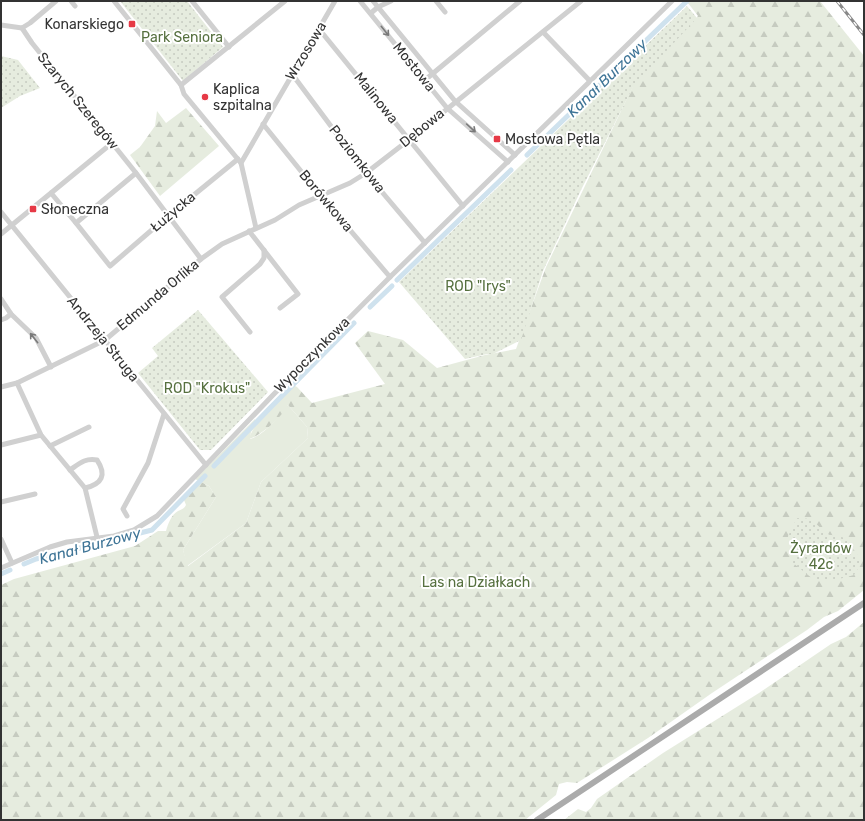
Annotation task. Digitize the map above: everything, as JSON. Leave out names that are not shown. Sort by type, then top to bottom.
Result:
[{"type":"main road","points":[[537,820],[864,603]]},
{"type":"street","points":[[1,25],[22,28],[56,1]]},
{"type":"street","points":[[71,1],[75,6]]},
{"type":"street","points":[[114,1],[181,85],[184,94],[239,161],[256,228]]},
{"type":"street","points":[[192,1],[229,47]]},
{"type":"street","points":[[181,85],[285,1]]},
{"type":"street","name":"Wrzosowa","points":[[239,161],[263,124],[335,1]]},
{"type":"street","name":"Mostowa","points":[[360,1],[448,108],[508,162]]},
{"type":"street","name":"Mostowa","points":[[373,1],[455,101],[515,155]]},
{"type":"street","points":[[370,13],[378,7],[391,1]]},
{"type":"street","points":[[436,1],[445,12]]},
{"type":"street","points":[[425,80],[520,1]]},
{"type":"street","name":"Dębowa","points":[[249,231],[275,220],[299,205],[350,183],[366,173],[581,1]]},
{"type":"street","name":"Wypoczynkowa","points":[[1,568],[50,547],[67,542],[119,534],[137,529],[157,516],[390,277],[672,1]]},
{"type":"street","name":"Szarych Szeregów","points":[[22,28],[32,44],[136,173],[201,259]]},
{"type":"street","name":"Malinowa","points":[[319,29],[463,206]]},
{"type":"street","points":[[543,32],[590,81]]},
{"type":"street","name":"Poziomkowa","points":[[292,74],[366,173],[425,243]]},
{"type":"street","name":"Borówkowa","points":[[263,124],[321,196],[390,277]]},
{"type":"street","points":[[1,234],[112,143]]},
{"type":"street","name":"Łużycka","points":[[76,223],[110,266],[168,216],[239,161]]},
{"type":"street","points":[[51,193],[76,223],[136,173]]},
{"type":"street","name":"Andrzeja Struga","points":[[1,212],[206,465]]},
{"type":"street","points":[[249,231],[298,294],[280,308]]},
{"type":"street","name":"Edmunda Orlika","points":[[1,387],[17,383],[105,340],[201,259],[222,244],[249,231]]},
{"type":"street","points":[[250,332],[222,297],[260,264],[264,258],[264,250]]},
{"type":"street","points":[[1,299],[11,314],[36,338],[51,367]]},
{"type":"street","points":[[1,320],[11,314]]},
{"type":"street","points":[[17,383],[41,435],[85,488],[97,538]]},
{"type":"street","points":[[127,516],[123,509],[148,463],[164,414]]},
{"type":"street","points":[[50,446],[89,427]]},
{"type":"street","points":[[1,445],[41,435]]},
{"type":"street","points":[[70,470],[84,460],[97,460],[101,466],[103,474],[99,482],[94,486],[85,488]]},
{"type":"street","points":[[1,502],[35,494]]},
{"type":"street","points":[[1,539],[12,563]]},
{"type":"green space","name":"Park Seniora","points":[[120,1],[187,1],[223,47],[183,81]]},
{"type":"green space","name":"Las na Działkach","points":[[690,1],[820,1],[864,56],[864,590],[838,611],[824,617],[648,738],[577,783],[567,782],[559,784],[556,795],[525,820],[1,820],[1,585],[14,579],[135,546],[158,531],[166,531],[172,517],[186,505],[184,500],[201,482],[209,486],[216,497],[183,550],[188,566],[246,523],[261,482],[308,438],[307,427],[288,405],[271,425],[260,434],[249,439],[259,419],[291,384],[297,387],[312,403],[385,384],[355,343],[368,331],[403,340],[437,368],[485,355],[516,349],[546,267],[633,86],[698,16],[688,3]]},
{"type":"green space","name":"ROD \"Irys\"","points":[[687,6],[697,18],[633,87],[581,190],[543,271],[521,340],[493,354],[465,359],[399,282]]},
{"type":"green space","points":[[1,56],[18,60],[40,88],[20,96],[1,108]]},
{"type":"green space","points":[[186,108],[219,146],[160,196],[130,155],[140,147],[155,126],[157,111],[166,123]]},
{"type":"green space","name":"ROD \"Krokus\"","points":[[198,310],[268,392],[211,450],[200,450],[138,373],[158,356],[152,348]]},
{"type":"green space","points":[[288,405],[307,427],[308,438],[261,482],[246,523],[187,566],[183,550],[216,497],[209,486],[195,479],[255,419],[256,426],[251,432],[250,439],[256,437],[266,429],[276,420]]},
{"type":"green space","name":"Żyrardów 42c","points":[[797,518],[811,519],[827,534],[846,538],[862,562],[854,575],[839,579],[813,579],[793,563],[788,536]]},
{"type":"green space","points":[[864,622],[864,820],[564,820],[578,809],[586,812],[591,808],[597,799],[663,753],[759,693],[831,644],[846,637]]},
{"type":"waterway","name":"Kanał Burzowy","points":[[527,155],[687,1]]},
{"type":"waterway","name":"Kanał Burzowy","points":[[397,280],[511,170]]},
{"type":"waterway","name":"Kanał Burzowy","points":[[370,307],[392,286]]},
{"type":"waterway","name":"Kanał Burzowy","points":[[214,466],[354,323]]},
{"type":"waterway","name":"Kanał Burzowy","points":[[24,564],[36,559],[152,530],[205,476]]},
{"type":"waterway","name":"Kanał Burzowy","points":[[1,574],[10,570]]},
{"type":"railway","points":[[837,1],[864,35]]},
{"type":"place","name":"Konarskiego","points":[[132,24]]},
{"type":"place","name":"Kaplica szpitalna","points":[[205,97]]},
{"type":"place","name":"Mostowa Pętla","points":[[497,139]]},
{"type":"place","name":"Słoneczna","points":[[33,209]]}]
